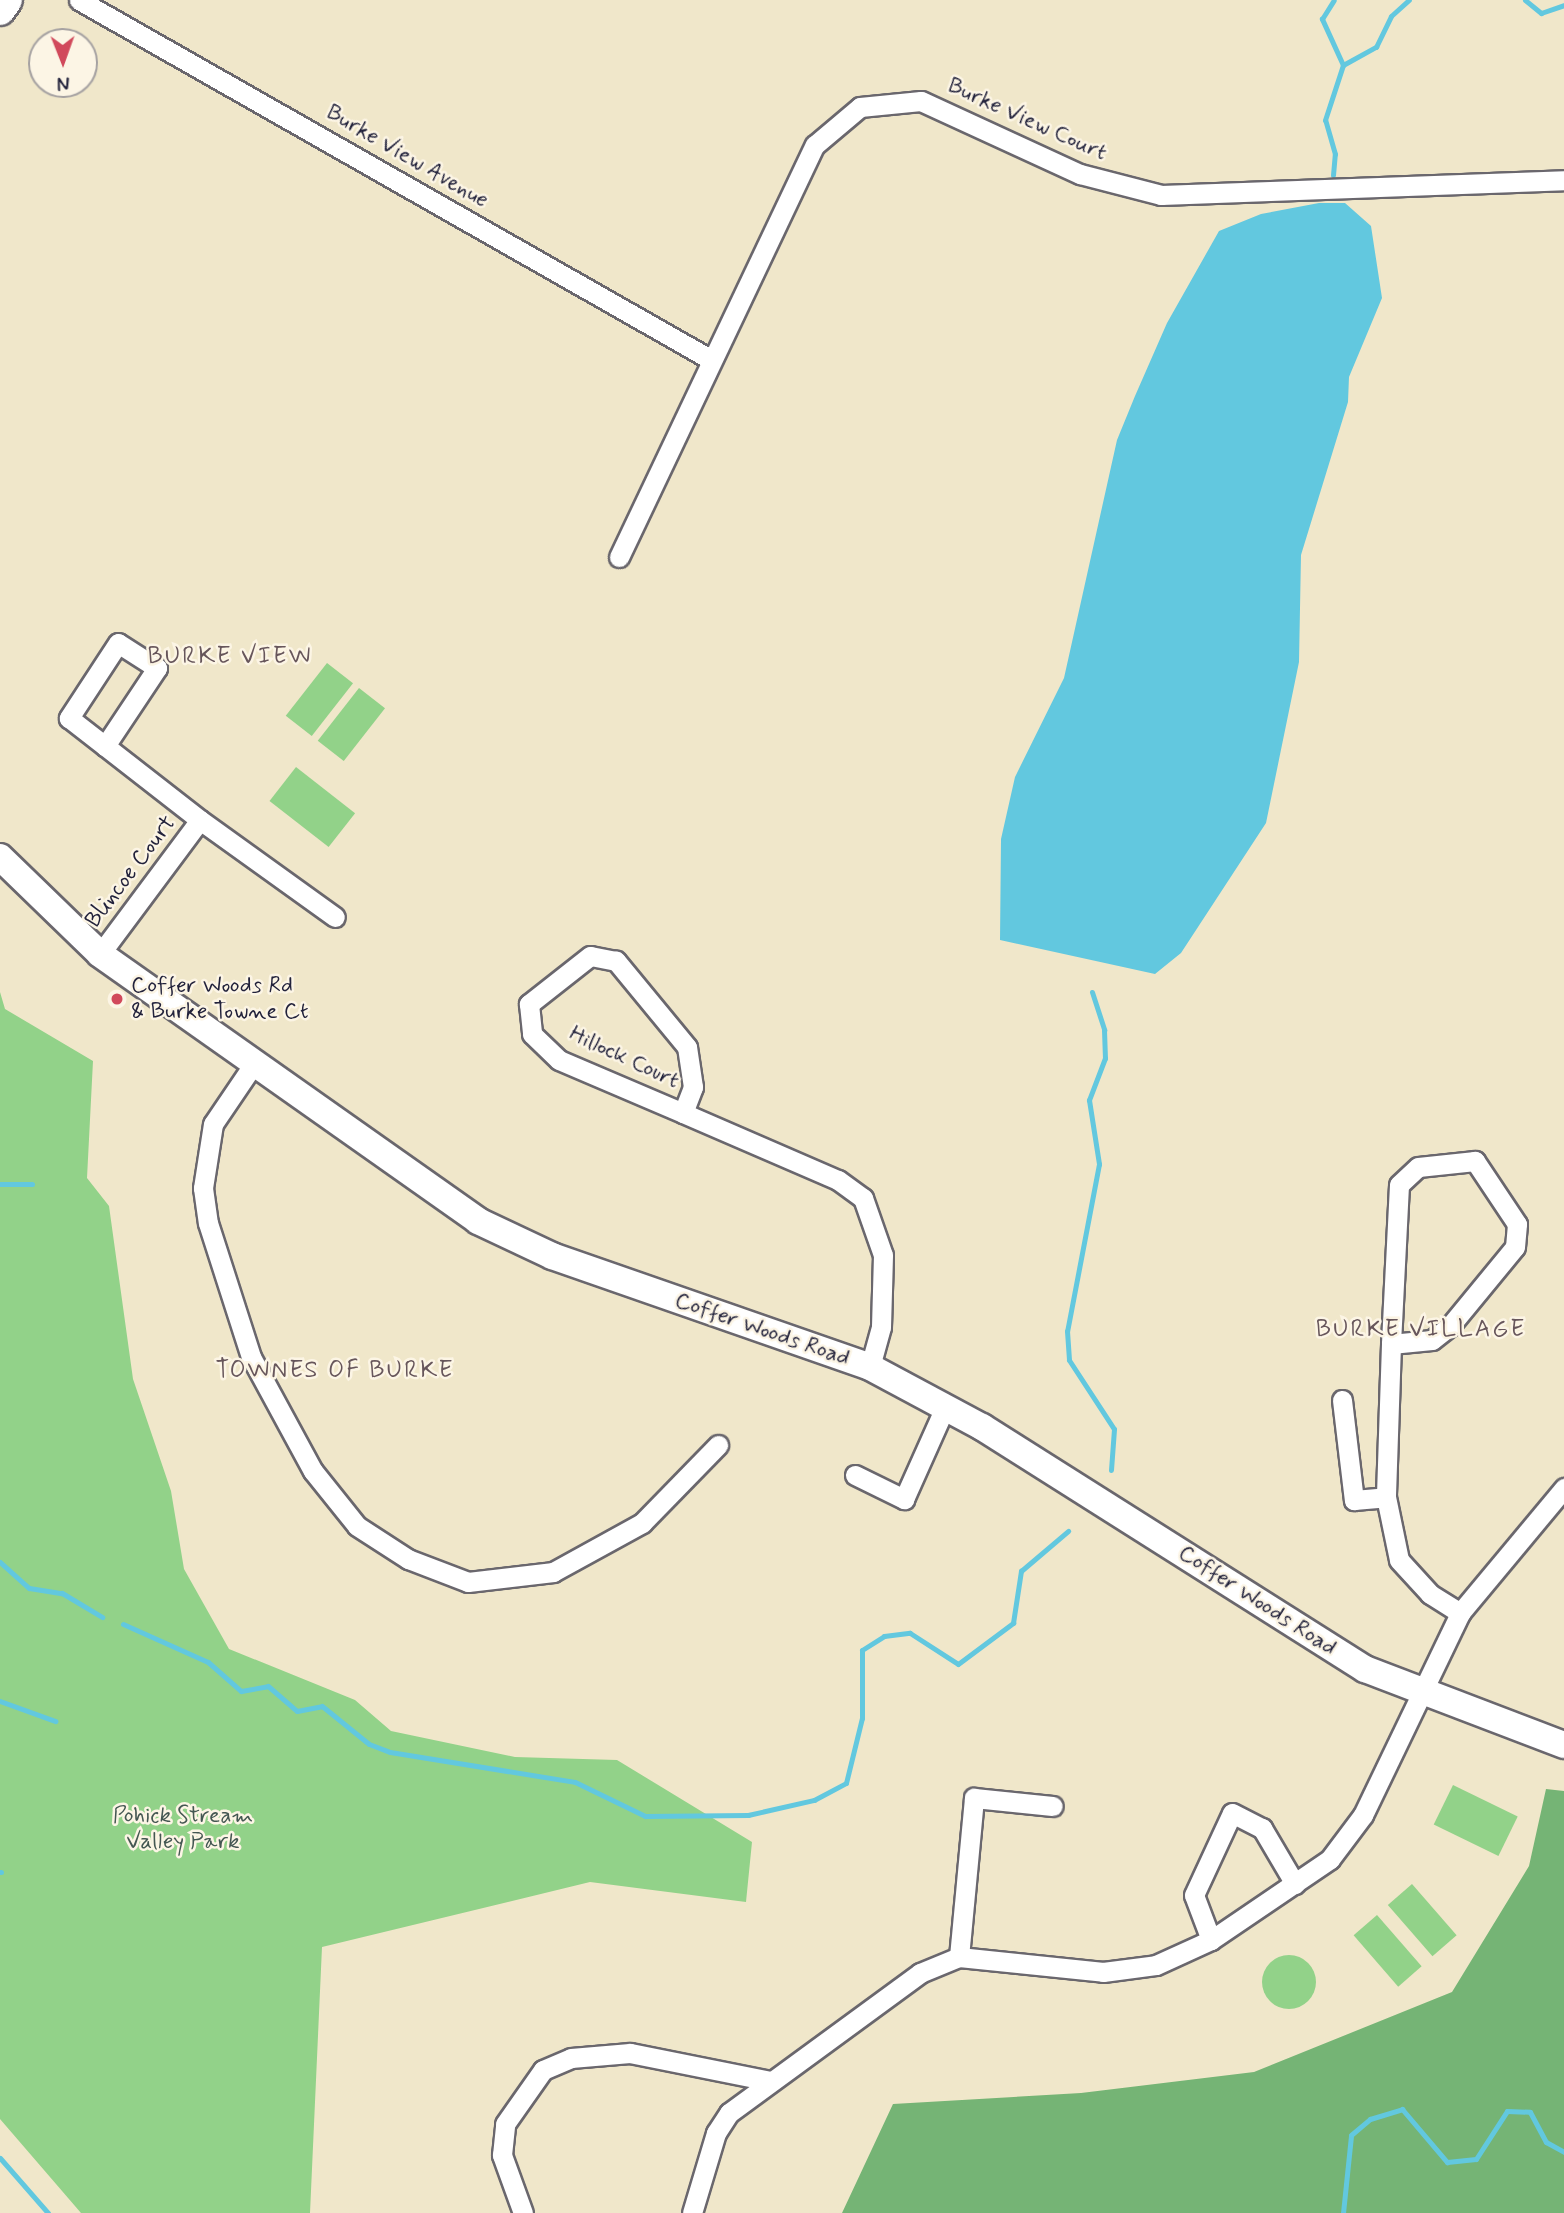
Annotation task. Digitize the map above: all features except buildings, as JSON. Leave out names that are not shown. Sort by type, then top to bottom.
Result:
[{"type":"main road","points":[[0,10],[7,0]]},
{"type":"street","name":"Burke View Avenue","points":[[79,0],[710,359]]},
{"type":"street","name":"Burke View Court","points":[[619,557],[710,359],[815,145],[837,120],[872,102],[934,105],[1080,174],[1161,195],[1564,180]]},
{"type":"street","name":"Blincoe Court","points":[[105,746],[157,668],[118,643],[69,718],[200,820],[335,918]]},
{"type":"street","name":"Blincoe Court","points":[[100,954],[200,820]]},
{"type":"street","name":"Coffer Woods Road","points":[[0,857],[100,954],[449,1204],[515,1240],[870,1367],[946,1405],[1319,1642],[1423,1695],[1564,1745]]},
{"type":"street","name":"Hillock Court","points":[[683,1113],[693,1087],[687,1047],[616,961],[590,956],[529,1003],[532,1034],[559,1060],[838,1180],[863,1198],[883,1255],[881,1327],[870,1367]]},
{"type":"street","points":[[253,1065],[213,1124],[203,1188],[208,1223],[262,1382],[313,1472],[357,1526],[408,1559],[468,1582],[552,1572],[642,1523],[718,1445]]},
{"type":"street","points":[[1391,1344],[1432,1340],[1450,1326],[1515,1247],[1517,1224],[1475,1161],[1418,1167],[1399,1185],[1391,1344],[1386,1497],[1399,1560],[1430,1594],[1460,1613]]},
{"type":"street","points":[[1342,1400],[1354,1500],[1386,1497]]},
{"type":"street","points":[[855,1475],[904,1499],[946,1405]]},
{"type":"street","points":[[692,2213],[716,2133],[729,2113],[920,1973],[959,1957],[1122,1971],[1156,1965],[1211,1940],[1330,1858],[1363,1815],[1423,1695],[1460,1613],[1564,1488]]},
{"type":"street","points":[[959,1957],[974,1798],[1053,1805]]},
{"type":"street","points":[[1211,1940],[1194,1895],[1232,1813],[1262,1828],[1294,1884]]},
{"type":"street","points":[[523,2213],[503,2164],[505,2124],[543,2070],[571,2058],[630,2053],[770,2081]]},
{"type":"green space","points":[[327,663],[353,683],[312,736],[286,716]]},
{"type":"green space","points":[[359,688],[385,708],[344,761],[318,741]]},
{"type":"green space","points":[[296,767],[355,813],[329,847],[270,801]]},
{"type":"green space","name":"Pohick Stream Valley Park","points":[[0,992],[5,1009],[93,1061],[87,1178],[109,1206],[133,1379],[171,1491],[184,1569],[229,1649],[355,1700],[391,1731],[515,1757],[617,1760],[752,1842],[746,1902],[590,1882],[322,1947],[310,2213],[81,2213],[0,2119]]},
{"type":"green space","points":[[1453,1785],[1518,1817],[1498,1856],[1434,1825]]},
{"type":"green space","points":[[1546,1789],[1564,1791],[1564,2213],[842,2213],[893,2104],[1081,2093],[1254,2072],[1452,1992],[1529,1866]]},
{"type":"green space","points":[[1412,1884],[1457,1935],[1432,1956],[1388,1905]]},
{"type":"green space","points":[[1377,1915],[1422,1966],[1398,1987],[1354,1935]]},
{"type":"green space","points":[[1289,1955],[1308,1963],[1316,1982],[1308,2001],[1289,2009],[1270,2001],[1262,1982],[1270,1963]]},
{"type":"water","points":[[1319,203],[1345,203],[1371,226],[1382,298],[1349,377],[1348,402],[1301,555],[1299,662],[1266,823],[1181,953],[1155,974],[1000,940],[1001,839],[1015,777],[1064,678],[1117,440],[1135,396],[1167,323],[1219,231],[1261,214]]},
{"type":"waterway","points":[[1333,175],[1335,154],[1325,120],[1343,65],[1322,19],[1334,0]]},
{"type":"waterway","points":[[1343,65],[1376,47],[1391,16],[1409,0]]},
{"type":"waterway","points":[[1525,0],[1541,13],[1564,5]]},
{"type":"waterway","points":[[1092,992],[1104,1030],[1105,1058],[1089,1100],[1099,1164],[1067,1331],[1069,1360],[1114,1429],[1111,1470]]},
{"type":"waterway","points":[[0,1184],[32,1184]]},
{"type":"waterway","points":[[123,1624],[208,1662],[241,1691],[268,1686],[297,1711],[322,1706],[369,1744],[390,1752],[575,1782],[645,1816],[748,1815],[814,1800],[846,1783],[862,1718],[862,1650],[884,1636],[910,1633],[958,1664],[1013,1623],[1021,1571],[1068,1531]]},
{"type":"waterway","points":[[0,1562],[29,1588],[62,1593],[102,1617]]},
{"type":"waterway","points":[[0,1701],[55,1721]]},
{"type":"waterway","points":[[1343,2213],[1351,2135],[1370,2119],[1402,2109],[1447,2162],[1476,2159],[1507,2111],[1530,2112],[1546,2142],[1564,2152]]},
{"type":"waterway","points":[[0,2158],[48,2213]]},
{"type":"place","name":"Coffer Woods Rd & Burke Towne Ct","points":[[117,999]]},
{"type":"district","name":"BURKE VIEW","points":[[230,657]]},
{"type":"district","name":"BURKE VILLAGE","points":[[1421,1330]]},
{"type":"district","name":"TOWNES OF BURKE","points":[[335,1371]]}]
